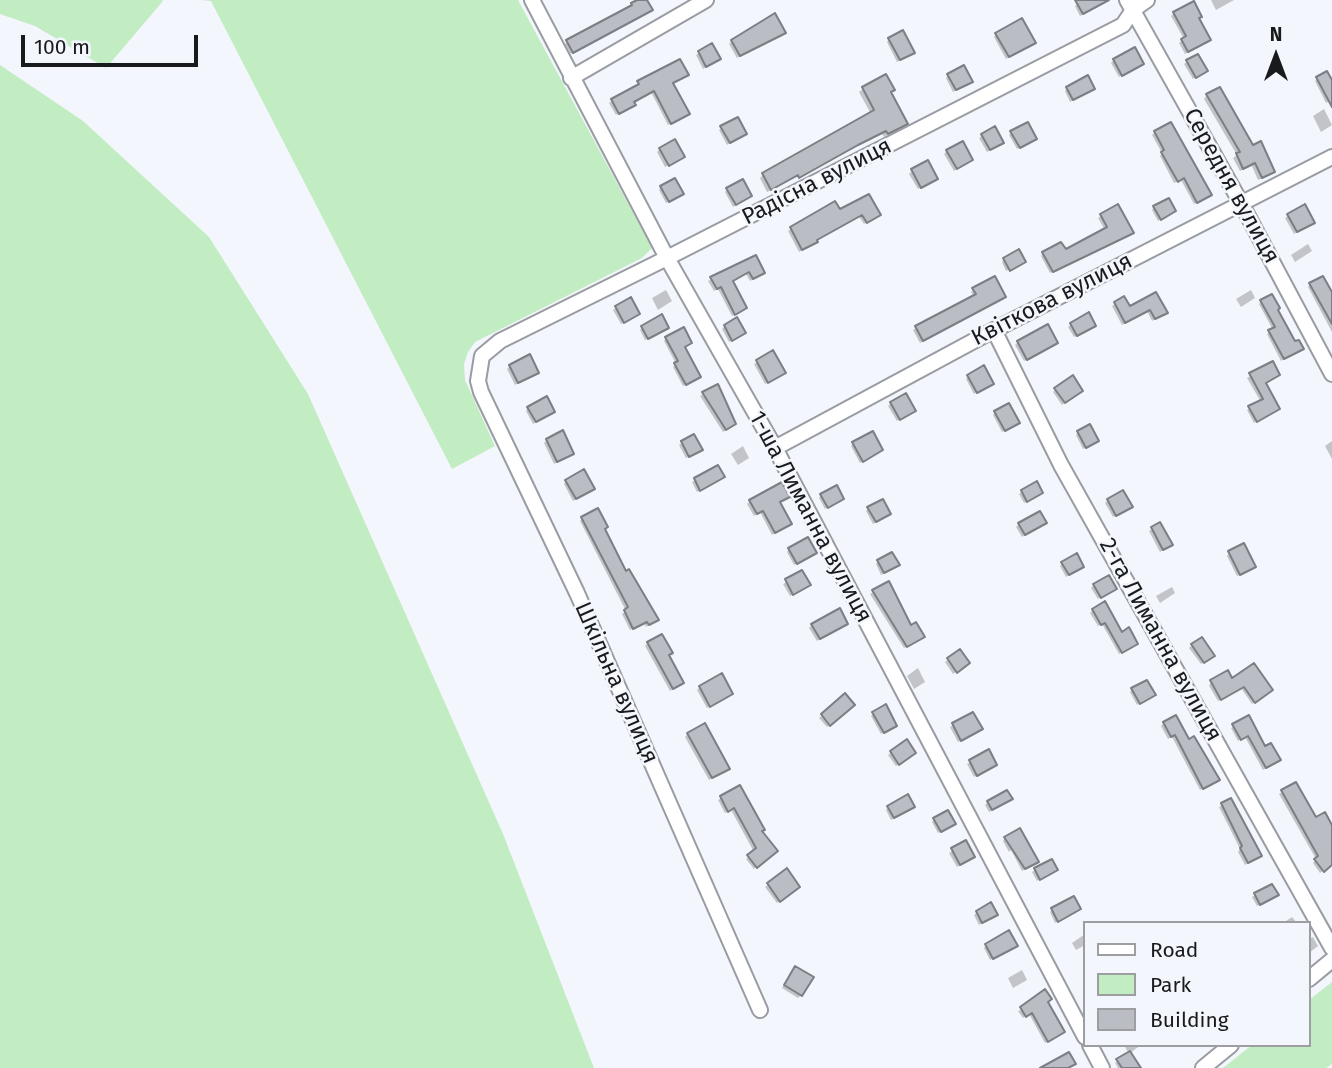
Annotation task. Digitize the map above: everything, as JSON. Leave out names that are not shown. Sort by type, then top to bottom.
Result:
[{"type":"street","name":"1-ша Лиманна вулиця","points":[[532,0],[667,258],[775,448],[1084,1035]]},
{"type":"street","points":[[571,78],[706,0]]},
{"type":"street","name":"Радісна вулиця","points":[[482,356],[500,341],[1123,25],[1130,5],[1147,0]]},
{"type":"street","name":"Середня вулиця","points":[[1130,5],[1241,202],[1332,374]]},
{"type":"street","name":"Квіткова вулиця","points":[[775,448],[994,330],[1332,157]]},
{"type":"street","name":"2-га Лиманна вулиця","points":[[994,330],[1061,465],[1332,948]]},
{"type":"street","name":"Шкільна вулиця","points":[[482,356],[478,381],[481,392],[577,593],[760,1010]]},
{"type":"street","points":[[1311,977],[1332,960]]},
{"type":"street","points":[[1091,1047],[1102,1068]]},
{"type":"street","points":[[1203,1068],[1229,1047]]},
{"type":"green space","points":[[0,0],[163,1],[106,68],[35,26],[0,14]]},
{"type":"green space","points":[[201,0],[518,0],[652,248],[642,258],[475,342],[464,364],[465,380],[495,446],[452,469],[211,1]]},
{"type":"green space","points":[[0,65],[83,121],[209,237],[308,394],[503,834],[594,1068],[0,1068]]},
{"type":"green space","points":[[1332,982],[1332,1064],[1326,1068],[1223,1068],[1249,1047],[1311,1047],[1311,998]]},
{"type":"building","points":[[637,0],[647,0],[653,10],[573,53],[566,40]]},
{"type":"building","points":[[1075,0],[1109,0],[1083,14]]},
{"type":"building","points":[[1194,1],[1202,17],[1199,18],[1211,40],[1188,52],[1181,39],[1186,36],[1173,12]]},
{"type":"building","points":[[775,13],[786,33],[740,56],[731,40]]},
{"type":"building","points":[[1022,18],[1036,43],[1009,57],[995,33]]},
{"type":"building","points":[[903,30],[915,53],[900,60],[888,38]]},
{"type":"building","points":[[712,43],[721,59],[706,67],[698,51]]},
{"type":"building","points":[[1135,47],[1144,64],[1122,76],[1113,59]]},
{"type":"building","points":[[1198,54],[1208,71],[1196,78],[1186,60]]},
{"type":"building","points":[[680,59],[689,75],[673,83],[690,114],[671,124],[654,91],[619,114],[611,99],[639,84],[637,81]]},
{"type":"building","points":[[964,65],[973,82],[956,90],[947,74]]},
{"type":"building","points":[[1327,71],[1332,80],[1332,107],[1316,77]]},
{"type":"building","points":[[886,74],[895,90],[891,92],[908,124],[888,134],[886,131],[799,178],[798,175],[771,190],[762,173],[874,110],[862,87]]},
{"type":"building","points":[[1088,75],[1095,89],[1073,100],[1066,87]]},
{"type":"building","points":[[1220,87],[1253,145],[1261,141],[1275,172],[1262,178],[1255,163],[1243,169],[1236,153],[1240,152],[1206,94]]},
{"type":"building","points":[[738,117],[747,134],[730,143],[720,126]]},
{"type":"building","points":[[1028,122],[1037,139],[1020,148],[1010,131]]},
{"type":"building","points":[[1171,122],[1212,195],[1197,203],[1184,178],[1178,182],[1161,152],[1164,150],[1154,131]]},
{"type":"building","points":[[995,126],[1004,143],[990,150],[981,134]]},
{"type":"building","points":[[675,139],[685,157],[669,166],[659,148]]},
{"type":"building","points":[[963,141],[973,160],[957,169],[946,150]]},
{"type":"building","points":[[928,160],[938,179],[921,188],[911,169]]},
{"type":"building","points":[[675,178],[684,194],[669,202],[660,186]]},
{"type":"building","points":[[743,179],[752,196],[736,205],[726,188]]},
{"type":"building","points":[[869,194],[881,215],[867,223],[862,215],[802,250],[790,227],[835,201],[840,209]]},
{"type":"building","points":[[1169,198],[1176,211],[1161,220],[1153,206]]},
{"type":"building","points":[[1118,204],[1134,233],[1053,272],[1042,252],[1061,242],[1066,249],[1107,227],[1100,214]]},
{"type":"building","points":[[1305,204],[1315,223],[1297,232],[1287,214]]},
{"type":"building","points":[[1019,249],[1026,262],[1010,271],[1003,258]]},
{"type":"building","points":[[756,255],[765,273],[753,279],[749,272],[733,281],[747,308],[735,315],[721,287],[717,289],[710,277]]},
{"type":"building","points":[[995,276],[1006,297],[923,341],[915,326],[976,294],[972,288]]},
{"type":"building","points":[[1323,276],[1332,292],[1332,324],[1309,283]]},
{"type":"building","points":[[1156,292],[1168,313],[1155,319],[1150,310],[1125,323],[1114,302],[1124,296],[1130,306]]},
{"type":"building","points":[[1272,294],[1295,341],[1299,340],[1304,349],[1284,359],[1268,330],[1275,327],[1260,300]]},
{"type":"building","points":[[631,297],[640,314],[624,323],[615,306]]},
{"type":"building","points":[[1089,312],[1096,326],[1077,336],[1070,323]]},
{"type":"building","points":[[662,314],[669,328],[648,339],[641,326]]},
{"type":"building","points":[[737,317],[746,333],[732,341],[724,325]]},
{"type":"building","points":[[1048,324],[1058,343],[1027,360],[1017,341]]},
{"type":"building","points":[[684,327],[692,343],[685,347],[701,377],[686,385],[674,363],[678,361],[665,337]]},
{"type":"building","points":[[773,350],[786,373],[768,383],[756,360]]},
{"type":"building","points":[[530,354],[539,373],[518,383],[509,365]]},
{"type":"building","points":[[1273,361],[1280,375],[1266,383],[1280,409],[1257,422],[1248,406],[1263,399],[1249,373]]},
{"type":"building","points":[[984,365],[994,384],[977,393],[967,375]]},
{"type":"building","points":[[1073,375],[1083,391],[1065,403],[1054,388]]},
{"type":"building","points":[[718,384],[736,424],[726,430],[702,392]]},
{"type":"building","points":[[906,393],[916,411],[900,420],[890,402]]},
{"type":"building","points":[[547,396],[555,412],[536,422],[527,407]]},
{"type":"building","points":[[1009,403],[1020,423],[1005,431],[994,411]]},
{"type":"building","points":[[1090,424],[1099,441],[1086,448],[1077,431]]},
{"type":"building","points":[[563,430],[574,454],[557,462],[546,439]]},
{"type":"building","points":[[873,431],[883,450],[863,462],[852,442]]},
{"type":"building","points":[[694,434],[703,450],[689,457],[681,441]]},
{"type":"building","points":[[718,465],[725,477],[700,491],[694,478]]},
{"type":"building","points":[[584,469],[595,489],[576,499],[565,480]]},
{"type":"building","points":[[1037,481],[1043,493],[1027,502],[1021,490]]},
{"type":"building","points":[[782,482],[790,497],[780,502],[792,524],[775,533],[763,511],[757,514],[749,500]]},
{"type":"building","points":[[837,485],[844,499],[828,508],[820,494]]},
{"type":"building","points":[[1123,490],[1133,507],[1116,516],[1107,499]]},
{"type":"building","points":[[883,499],[891,514],[876,522],[867,507]]},
{"type":"building","points":[[598,508],[608,527],[605,529],[626,571],[629,569],[659,620],[649,625],[647,622],[633,629],[624,610],[628,607],[581,517]]},
{"type":"building","points":[[1040,511],[1047,523],[1025,535],[1018,523]]},
{"type":"building","points":[[1160,522],[1173,545],[1163,550],[1151,527]]},
{"type":"building","points":[[808,537],[817,553],[797,564],[788,548]]},
{"type":"building","points":[[1244,543],[1256,567],[1240,575],[1228,551]]},
{"type":"building","points":[[892,552],[900,565],[884,573],[877,560]]},
{"type":"building","points":[[1077,553],[1084,567],[1069,575],[1061,562]]},
{"type":"building","points":[[802,570],[811,585],[793,595],[785,579]]},
{"type":"building","points":[[1109,575],[1117,589],[1101,598],[1093,584]]},
{"type":"building","points":[[889,581],[911,625],[916,622],[925,637],[907,647],[872,590]]},
{"type":"building","points":[[1105,601],[1122,632],[1129,627],[1138,644],[1122,653],[1105,623],[1101,625],[1092,609]]},
{"type":"building","points":[[840,608],[848,624],[820,639],[811,624]]},
{"type":"building","points":[[662,634],[673,653],[669,655],[684,683],[673,689],[647,642]]},
{"type":"building","points":[[1202,637],[1215,656],[1204,663],[1191,644]]},
{"type":"building","points":[[960,649],[970,663],[957,673],[947,658]]},
{"type":"building","points":[[1254,663],[1273,690],[1255,703],[1244,687],[1221,700],[1210,680],[1228,670],[1232,678]]},
{"type":"building","points":[[722,673],[733,694],[710,707],[699,686]]},
{"type":"building","points":[[1147,680],[1156,695],[1140,704],[1131,688]]},
{"type":"building","points":[[845,693],[855,705],[830,726],[821,714]]},
{"type":"building","points":[[886,704],[897,726],[884,733],[872,712]]},
{"type":"building","points":[[973,712],[983,729],[961,741],[952,723]]},
{"type":"building","points":[[1176,715],[1189,739],[1194,736],[1220,780],[1203,789],[1175,735],[1171,737],[1163,722]]},
{"type":"building","points":[[1249,715],[1265,746],[1271,743],[1281,760],[1266,768],[1248,736],[1241,740],[1232,724]]},
{"type":"building","points":[[705,723],[730,769],[712,778],[687,733]]},
{"type":"building","points":[[907,739],[916,753],[899,765],[890,751]]},
{"type":"building","points":[[989,749],[997,765],[977,776],[969,760]]},
{"type":"building","points":[[1296,782],[1316,817],[1325,812],[1332,825],[1332,865],[1324,872],[1314,859],[1318,856],[1281,790]]},
{"type":"building","points":[[740,785],[765,830],[762,831],[778,851],[757,868],[747,855],[756,848],[734,808],[728,812],[720,796]]},
{"type":"building","points":[[1007,790],[1013,799],[992,810],[987,801]]},
{"type":"building","points":[[908,794],[915,807],[894,818],[887,806]]},
{"type":"building","points":[[1231,798],[1262,856],[1248,863],[1221,803]]},
{"type":"building","points":[[948,810],[956,824],[941,832],[933,818]]},
{"type":"building","points":[[1020,828],[1039,862],[1025,869],[1004,837]]},
{"type":"building","points":[[966,840],[975,857],[960,865],[951,848]]},
{"type":"building","points":[[1052,859],[1058,870],[1040,880],[1034,868]]},
{"type":"building","points":[[787,868],[800,887],[780,902],[767,883]]},
{"type":"building","points":[[1272,884],[1279,895],[1260,905],[1254,893]]},
{"type":"building","points":[[1074,896],[1081,909],[1058,922],[1051,908]]},
{"type":"building","points":[[991,902],[998,915],[982,923],[976,911]]},
{"type":"building","points":[[1009,930],[1018,946],[993,959],[985,944]]},
{"type":"building","points":[[795,966],[814,977],[802,996],[784,985]]},
{"type":"building","points":[[1045,989],[1052,999],[1048,1002],[1065,1032],[1048,1042],[1032,1013],[1026,1017],[1020,1007]]},
{"type":"building","points":[[1130,1051],[1141,1068],[1122,1068],[1116,1059]]},
{"type":"building","points":[[1069,1052],[1076,1064],[1068,1068],[1040,1068]]}]
